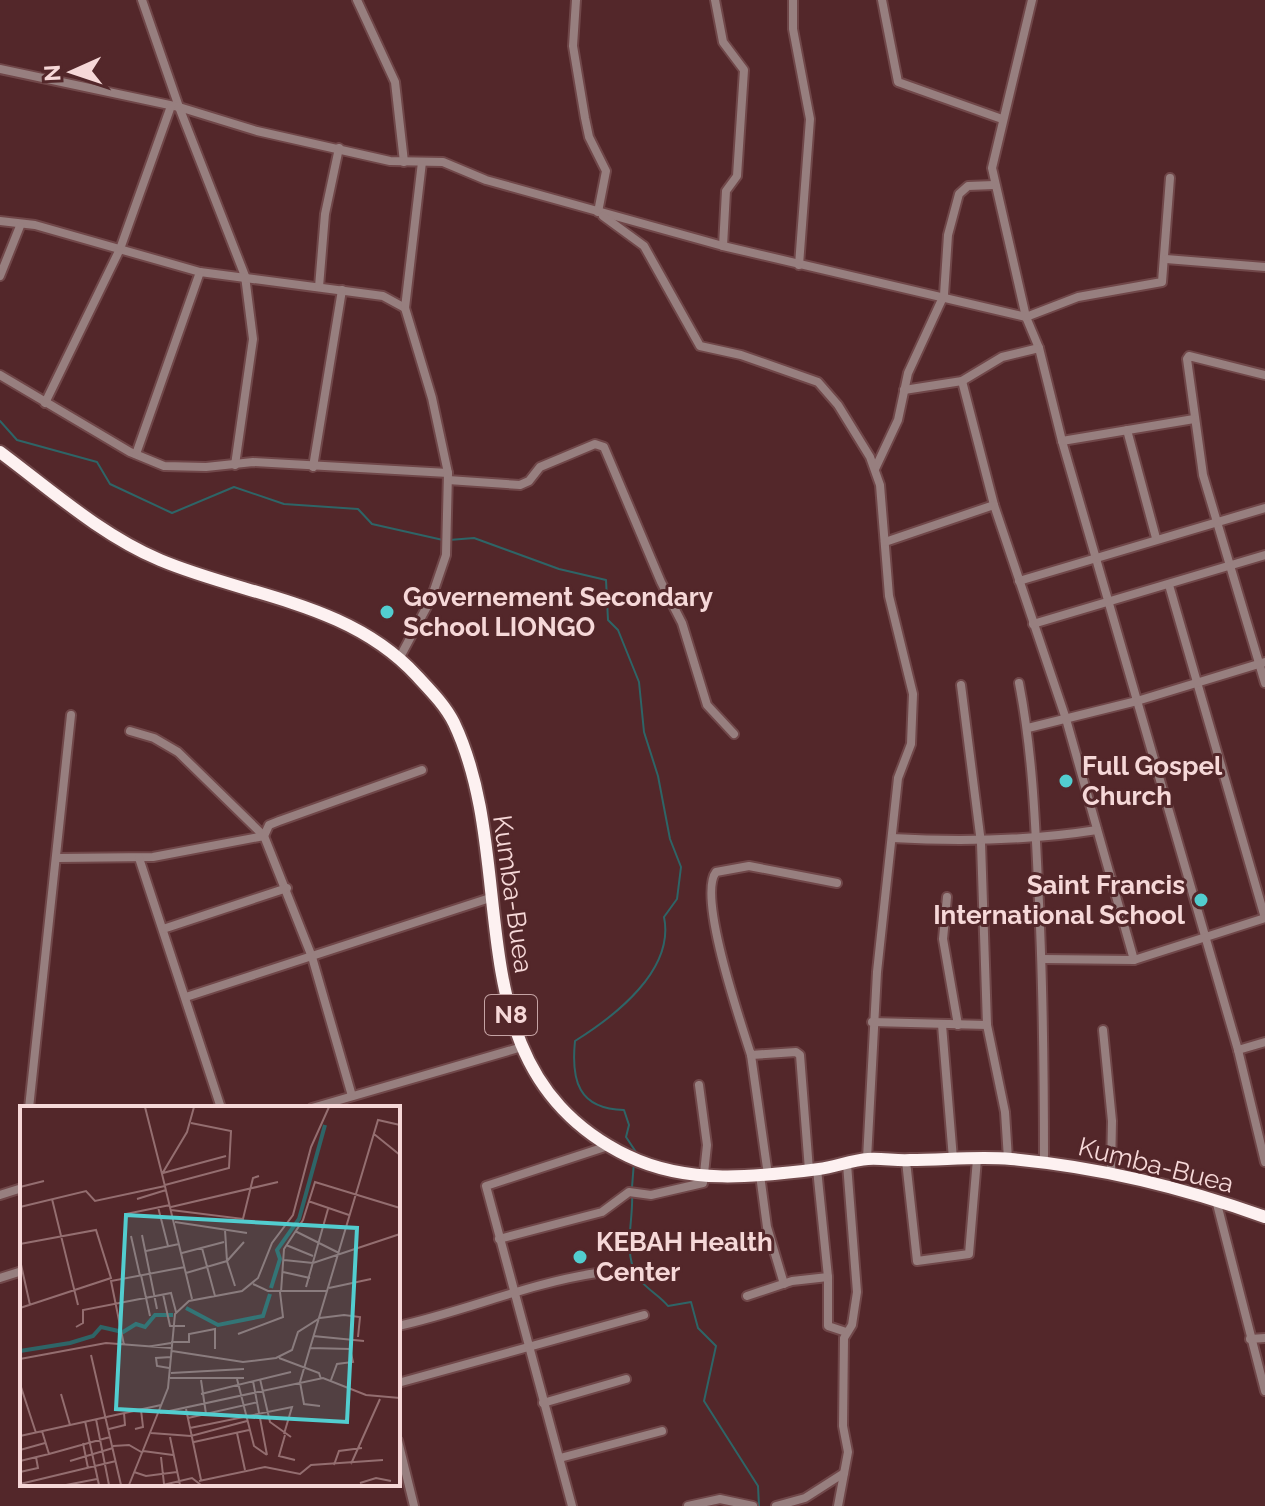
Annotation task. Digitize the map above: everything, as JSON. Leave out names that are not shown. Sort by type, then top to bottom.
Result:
[{"type":"highway","name":"Kumba-Buea","points":[[0,452],[129,545],[163,561],[262,591],[351,625],[400,657],[453,722],[476,795],[501,975],[522,1047],[550,1096],[576,1122],[611,1145],[642,1162],[706,1176],[813,1170],[867,1159],[1008,1159],[1111,1171],[1265,1217]]},
{"type":"street","points":[[142,0],[175,106],[245,276],[253,339],[235,465]]},
{"type":"street","points":[[357,0],[395,82],[404,162]]},
{"type":"street","points":[[576,0],[573,46],[585,118],[589,137],[606,171],[598,212]]},
{"type":"street","points":[[715,0],[723,42],[744,70],[737,176],[726,191],[723,246]]},
{"type":"street","points":[[793,0],[793,29],[810,119],[799,265]]},
{"type":"street","points":[[882,0],[898,82],[1002,119]]},
{"type":"street","points":[[1032,0],[993,155],[994,185],[1026,317],[1039,348],[1062,441],[1238,1050],[1265,1162]]},
{"type":"street","points":[[0,69],[175,106],[257,131],[404,162],[443,162],[486,180],[723,246],[944,295],[1026,317],[1078,297],[1159,284],[1165,277],[1170,178]]},
{"type":"street","points":[[45,403],[120,249],[175,106]]},
{"type":"street","points":[[319,287],[325,214],[339,148]]},
{"type":"street","points":[[400,657],[431,599],[446,555],[448,476],[432,398],[405,308],[422,162]]},
{"type":"street","points":[[875,469],[898,420],[910,369],[944,295],[948,235],[959,194],[968,186],[994,185]]},
{"type":"street","points":[[598,212],[644,246],[700,346],[741,355],[818,382],[838,405],[875,469],[890,602],[913,694],[911,744],[898,778],[872,1022],[867,1159]]},
{"type":"street","points":[[0,221],[20,226],[35,225],[200,272],[383,296],[405,308]]},
{"type":"street","points":[[0,276],[20,226]]},
{"type":"street","points":[[1166,259],[1265,267]]},
{"type":"street","points":[[136,454],[200,272]]},
{"type":"street","points":[[313,467],[342,290]]},
{"type":"street","points":[[904,390],[962,381],[1002,357],[1039,348]]},
{"type":"street","points":[[1265,375],[1188,356],[1203,475],[1262,663],[1265,683]]},
{"type":"street","points":[[0,375],[136,454],[172,467],[253,462],[448,476],[520,485],[529,481],[540,467],[595,444],[604,447],[661,582],[682,623],[707,705],[734,734]]},
{"type":"street","points":[[962,381],[994,505],[1066,719],[1134,960]]},
{"type":"street","points":[[1062,441],[1194,419]]},
{"type":"street","points":[[1127,430],[1156,538]]},
{"type":"street","points":[[885,542],[994,505]]},
{"type":"street","points":[[1019,581],[1265,508]]},
{"type":"street","points":[[1033,624],[1265,555]]},
{"type":"street","points":[[1042,959],[1134,960],[1265,918],[1169,585]]},
{"type":"street","points":[[1028,728],[1137,701],[1262,663]]},
{"type":"street","points":[[1019,683],[1028,728],[1036,840],[1042,959],[1044,1163]]},
{"type":"street","points":[[961,685],[981,843],[987,1025],[1005,1112],[1008,1159]]},
{"type":"street","points":[[29,1106],[71,715]]},
{"type":"street","points":[[130,731],[154,738],[178,752],[264,836],[312,957],[352,1096]]},
{"type":"street","points":[[264,836],[269,825],[422,770]]},
{"type":"street","points":[[892,838],[981,843],[1036,840],[1097,830]]},
{"type":"street","points":[[58,858],[139,858],[264,836]]},
{"type":"street","points":[[139,858],[220,1106]]},
{"type":"street","points":[[784,1284],[767,1227],[751,1055],[717,938],[712,877],[716,872],[749,866],[837,883]]},
{"type":"street","points":[[163,929],[287,888]]},
{"type":"street","points":[[947,897],[943,939],[958,1025]]},
{"type":"street","points":[[186,997],[490,898]]},
{"type":"street","points":[[872,1022],[987,1025]]},
{"type":"street","points":[[942,1025],[953,1159]]},
{"type":"street","points":[[1103,1030],[1112,1121],[1111,1171]]},
{"type":"street","points":[[1238,1050],[1265,1042]]},
{"type":"street","points":[[322,1106],[522,1047]]},
{"type":"street","points":[[751,1055],[799,1053],[828,1277],[828,1326],[846,1332]]},
{"type":"street","points":[[499,1239],[602,1212],[629,1192],[651,1195],[703,1183],[706,1176],[705,1117],[699,1085]]},
{"type":"street","points":[[572,1506],[528,1349],[487,1184],[611,1145]]},
{"type":"street","points":[[906,1161],[917,1261],[969,1254],[977,1159]]},
{"type":"street","points":[[838,1506],[848,1452],[842,1418],[846,1332],[852,1325],[857,1292],[847,1164]]},
{"type":"street","points":[[0,1195],[20,1189]]},
{"type":"street","points":[[1216,1200],[1265,1391]]},
{"type":"street","points":[[0,1278],[20,1272]]},
{"type":"street","points":[[400,1326],[449,1314],[549,1280],[597,1273]]},
{"type":"street","points":[[747,1296],[784,1284],[828,1277]]},
{"type":"street","points":[[400,1382],[644,1315]]},
{"type":"street","points":[[1250,1339],[1265,1338]]},
{"type":"street","points":[[543,1403],[626,1379]]},
{"type":"street","points":[[560,1458],[662,1431]]},
{"type":"street","points":[[400,1449],[414,1506]]},
{"type":"street","points":[[776,1506],[805,1498],[844,1473]]},
{"type":"street","points":[[688,1506],[712,1499],[753,1506]]},
{"type":"waterway","points":[[0,421],[17,440],[97,462],[110,484],[172,513],[234,487],[284,504],[358,509],[372,524],[443,540]]},
{"type":"waterway","points":[[449,540],[474,538],[559,569],[606,580],[608,620],[618,630],[639,682],[644,732],[658,776],[670,839],[681,867],[677,899],[664,917],[665,937],[651,973],[624,1005],[575,1041],[574,1055],[574,1068],[581,1090],[596,1104],[624,1110],[629,1125],[626,1137],[636,1152]]},
{"type":"waterway","points":[[632,1187],[634,1162]]},
{"type":"waterway","points":[[632,1194],[630,1249],[634,1270],[643,1284],[668,1306],[691,1302],[698,1328],[716,1346],[704,1401],[758,1486],[759,1506]]},
{"type":"place","name":"Governement Secondary School LIONGO","points":[[387,612]]},
{"type":"place","name":"Full Gospel Church","points":[[1066,781]]},
{"type":"place","name":"Saint Francis International School","points":[[1201,900]]},
{"type":"place","name":"KEBAH Health Center","points":[[580,1257]]}]
